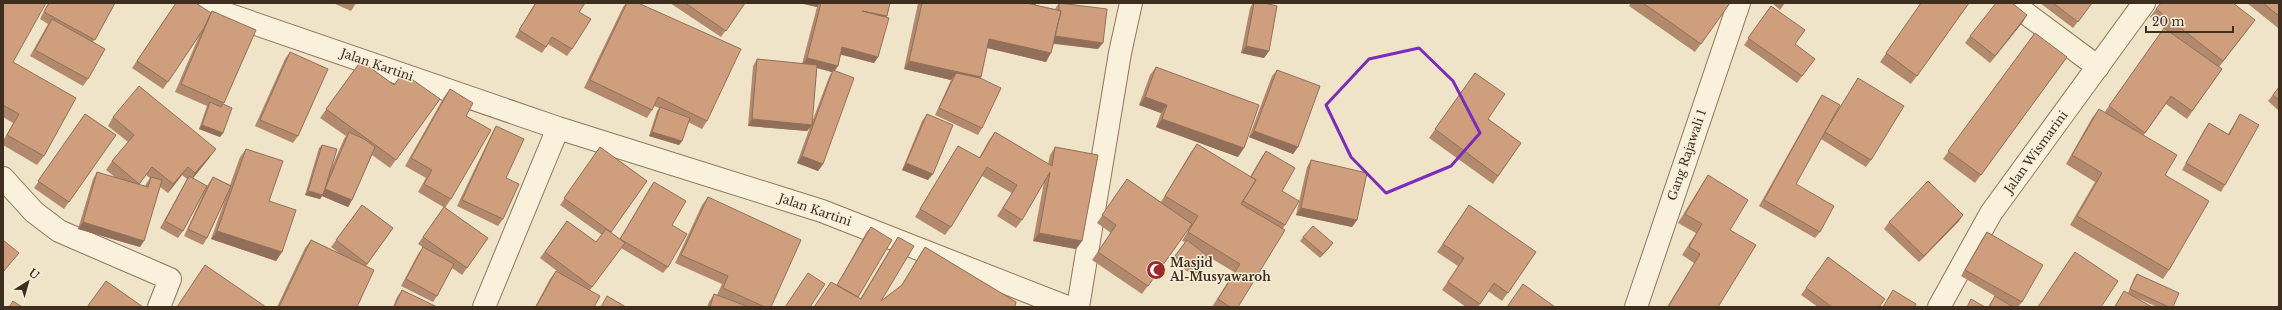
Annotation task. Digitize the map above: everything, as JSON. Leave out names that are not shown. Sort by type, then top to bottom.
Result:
[{"type":"street","name":"Jalan Kartini","points":[[196,3],[558,128],[822,212],[1067,307]]},
{"type":"street","points":[[1078,307],[1120,53],[1131,3]]},
{"type":"street","name":"Gang Rajawali 1","points":[[1636,307],[1739,3]]},
{"type":"street","points":[[2012,3],[2098,67]]},
{"type":"street","name":"Jalan Wismarini","points":[[1939,307],[1991,213],[2144,3]]},
{"type":"street","points":[[484,307],[558,128]]},
{"type":"street","points":[[3,178],[34,212],[59,231],[170,279],[159,307]]},
{"type":"highlighted area","points":[[1419,48],[1453,81],[1480,133],[1451,166],[1386,193],[1351,157],[1326,105],[1369,59]]},
{"type":"building","points":[[3,3],[46,3],[13,62],[76,98],[44,156],[7,135],[19,114],[3,105]]},
{"type":"building","points":[[49,3],[115,3],[95,40],[44,12]]},
{"type":"building","points":[[176,3],[196,3],[211,13],[204,28],[168,82],[137,61]]},
{"type":"building","points":[[536,3],[585,3],[579,12],[591,19],[572,49],[552,37],[546,47],[519,30]]},
{"type":"building","points":[[627,3],[638,3],[741,49],[707,121],[658,97],[652,110],[590,80]]},
{"type":"building","points":[[685,3],[745,3],[726,31]]},
{"type":"building","points":[[821,3],[890,3],[887,16],[862,11],[889,18],[878,57],[842,47],[838,66],[807,58]]},
{"type":"building","points":[[922,3],[1026,3],[1061,11],[1051,53],[989,39],[981,77],[909,61]]},
{"type":"building","points":[[1059,3],[1107,9],[1103,43],[1055,36],[1061,11],[1059,10]]},
{"type":"building","points":[[1254,3],[1264,3],[1277,6],[1269,51],[1246,46]]},
{"type":"building","points":[[1643,3],[1730,3],[1701,44]]},
{"type":"building","points":[[1921,3],[1969,3],[1917,76],[1886,53]]},
{"type":"building","points":[[1996,3],[2012,3],[2027,15],[1995,56],[1970,36]]},
{"type":"building","points":[[2053,3],[2092,3],[2078,22]]},
{"type":"building","points":[[2161,3],[2233,3],[2255,20],[2223,61],[2156,9]]},
{"type":"building","points":[[2263,3],[2279,3],[2279,16]]},
{"type":"building","points":[[1771,6],[1805,30],[1795,44],[1815,59],[1802,76],[1748,38]]},
{"type":"building","points":[[212,11],[256,30],[224,103],[181,84]]},
{"type":"building","points":[[52,19],[105,49],[88,79],[35,50]]},
{"type":"building","points":[[2164,28],[2222,69],[2192,111],[2171,96],[2145,133],[2109,106]]},
{"type":"building","points":[[2035,33],[2067,57],[1981,175],[1948,151]]},
{"type":"building","points":[[290,52],[328,69],[298,136],[260,120]]},
{"type":"building","points":[[757,59],[817,65],[812,125],[752,119]]},
{"type":"building","points":[[361,61],[394,85],[403,73],[440,99],[396,160],[326,109]]},
{"type":"building","points":[[1156,67],[1259,105],[1244,148],[1162,119],[1167,105],[1145,97]]},
{"type":"building","points":[[833,70],[854,78],[823,164],[802,156]]},
{"type":"building","points":[[1277,70],[1320,86],[1298,147],[1254,131]]},
{"type":"building","points":[[956,73],[980,78],[1001,88],[982,128],[939,108]]},
{"type":"building","points":[[1475,73],[1505,94],[1488,119],[1521,143],[1498,176],[1435,129]]},
{"type":"building","points":[[1858,78],[1904,106],[1871,160],[1825,132]]},
{"type":"building","points":[[139,86],[216,149],[195,173],[188,167],[173,184],[152,167],[139,184],[112,161],[134,135],[113,117]]},
{"type":"building","points":[[2279,87],[2279,100],[2273,95]]},
{"type":"building","points":[[450,89],[473,103],[466,116],[491,130],[451,199],[424,184],[432,170],[411,158]]},
{"type":"building","points":[[1822,95],[1840,105],[1796,184],[1834,206],[1820,232],[1764,200]]},
{"type":"building","points":[[210,102],[221,107],[223,104],[232,108],[223,133],[202,125]]},
{"type":"building","points":[[660,107],[690,118],[682,141],[652,132]]},
{"type":"building","points":[[2099,109],[2177,155],[2165,175],[2209,201],[2169,270],[2077,216],[2102,173],[2072,155]]},
{"type":"building","points":[[85,114],[116,135],[69,202],[38,181]]},
{"type":"building","points":[[927,114],[953,125],[933,174],[906,163]]},
{"type":"building","points":[[2240,114],[2259,125],[2225,185],[2186,163],[2209,123],[2229,135]]},
{"type":"building","points":[[496,126],[524,139],[506,178],[519,184],[503,219],[462,200]]},
{"type":"building","points":[[349,132],[364,139],[375,147],[352,200],[325,189]]},
{"type":"building","points":[[995,132],[1052,166],[1055,147],[1098,155],[1082,241],[1039,233],[1050,172],[1022,220],[1003,208],[1017,185],[987,167],[951,227],[920,209],[958,146],[980,158]]},
{"type":"building","points":[[1197,144],[1256,180],[1241,204],[1285,230],[1238,307],[1230,307],[1218,299],[1240,264],[1188,232],[1198,216],[1165,196]]},
{"type":"building","points":[[322,145],[337,149],[323,195],[308,191]]},
{"type":"building","points":[[600,147],[647,181],[611,232],[564,198]]},
{"type":"building","points":[[246,149],[283,161],[269,201],[296,210],[282,252],[217,231]]},
{"type":"building","points":[[1266,151],[1295,168],[1282,191],[1299,201],[1285,225],[1243,201],[1256,180],[1251,177]]},
{"type":"building","points":[[1311,160],[1367,173],[1357,220],[1301,208]]},
{"type":"building","points":[[97,172],[148,187],[151,177],[162,180],[144,241],[83,222]]},
{"type":"building","points":[[1708,175],[1748,200],[1730,230],[1756,245],[1718,307],[1668,307],[1700,254],[1689,247],[1702,224],[1685,214]]},
{"type":"building","points":[[189,176],[207,186],[183,231],[165,221]]},
{"type":"building","points":[[213,177],[231,186],[207,238],[188,229]]},
{"type":"building","points":[[1127,179],[1192,224],[1148,286],[1098,252],[1116,225],[1102,215]]},
{"type":"building","points":[[1928,181],[1963,215],[1924,256],[1889,222]]},
{"type":"building","points":[[654,182],[686,201],[672,225],[687,234],[668,267],[620,239]]},
{"type":"building","points":[[708,197],[801,240],[771,307],[765,307],[723,288],[728,276],[681,255]]},
{"type":"building","points":[[362,205],[393,228],[367,264],[336,240]]},
{"type":"building","points":[[1469,205],[1536,252],[1508,293],[1494,283],[1480,304],[1448,282],[1464,258],[1443,244]]},
{"type":"building","points":[[444,207],[488,238],[467,268],[423,237]]},
{"type":"building","points":[[567,221],[596,242],[606,229],[625,243],[592,287],[545,252]]},
{"type":"building","points":[[1313,226],[1333,243],[1323,254],[1303,237]]},
{"type":"building","points":[[871,227],[892,240],[858,297],[837,285]]},
{"type":"building","points":[[1987,232],[2043,265],[2022,302],[1965,270]]},
{"type":"building","points":[[898,237],[914,246],[881,301],[902,285],[925,247],[1016,302],[1015,307],[814,307],[831,282],[861,299]]},
{"type":"building","points":[[3,240],[19,253],[3,272]]},
{"type":"building","points":[[311,240],[374,270],[357,307],[279,307]]},
{"type":"building","points":[[1187,240],[1209,257],[1197,273],[1175,256]]},
{"type":"building","points":[[423,247],[454,264],[437,296],[406,279]]},
{"type":"building","points":[[2075,252],[2118,281],[2101,307],[2038,307]]},
{"type":"building","points":[[1828,257],[1885,299],[1879,307],[1832,307],[1806,288]]},
{"type":"building","points":[[205,265],[266,307],[177,307]]},
{"type":"building","points":[[556,271],[600,296],[594,307],[536,307]]},
{"type":"building","points":[[808,273],[825,284],[810,307],[785,307]]},
{"type":"building","points":[[2137,274],[2179,293],[2173,307],[2169,307],[2130,289]]},
{"type":"building","points":[[106,281],[143,307],[87,307]]},
{"type":"building","points":[[1523,284],[1555,307],[1507,307]]},
{"type":"building","points":[[402,290],[437,307],[394,307]]},
{"type":"building","points":[[1893,290],[1916,304],[1914,307],[1883,307]]},
{"type":"building","points":[[2124,291],[2152,307],[2115,307]]},
{"type":"building","points":[[714,294],[749,307],[710,307]]},
{"type":"building","points":[[607,296],[626,307],[601,307]]},
{"type":"building","points":[[1995,296],[2013,307],[1989,307]]},
{"type":"building","points":[[1971,299],[1985,307],[1967,307]]},
{"type":"building","points":[[13,301],[22,307],[9,307]]},
{"type":"place","name":"Masjid Al-Musyawaroh","points":[[1156,270]]}]
